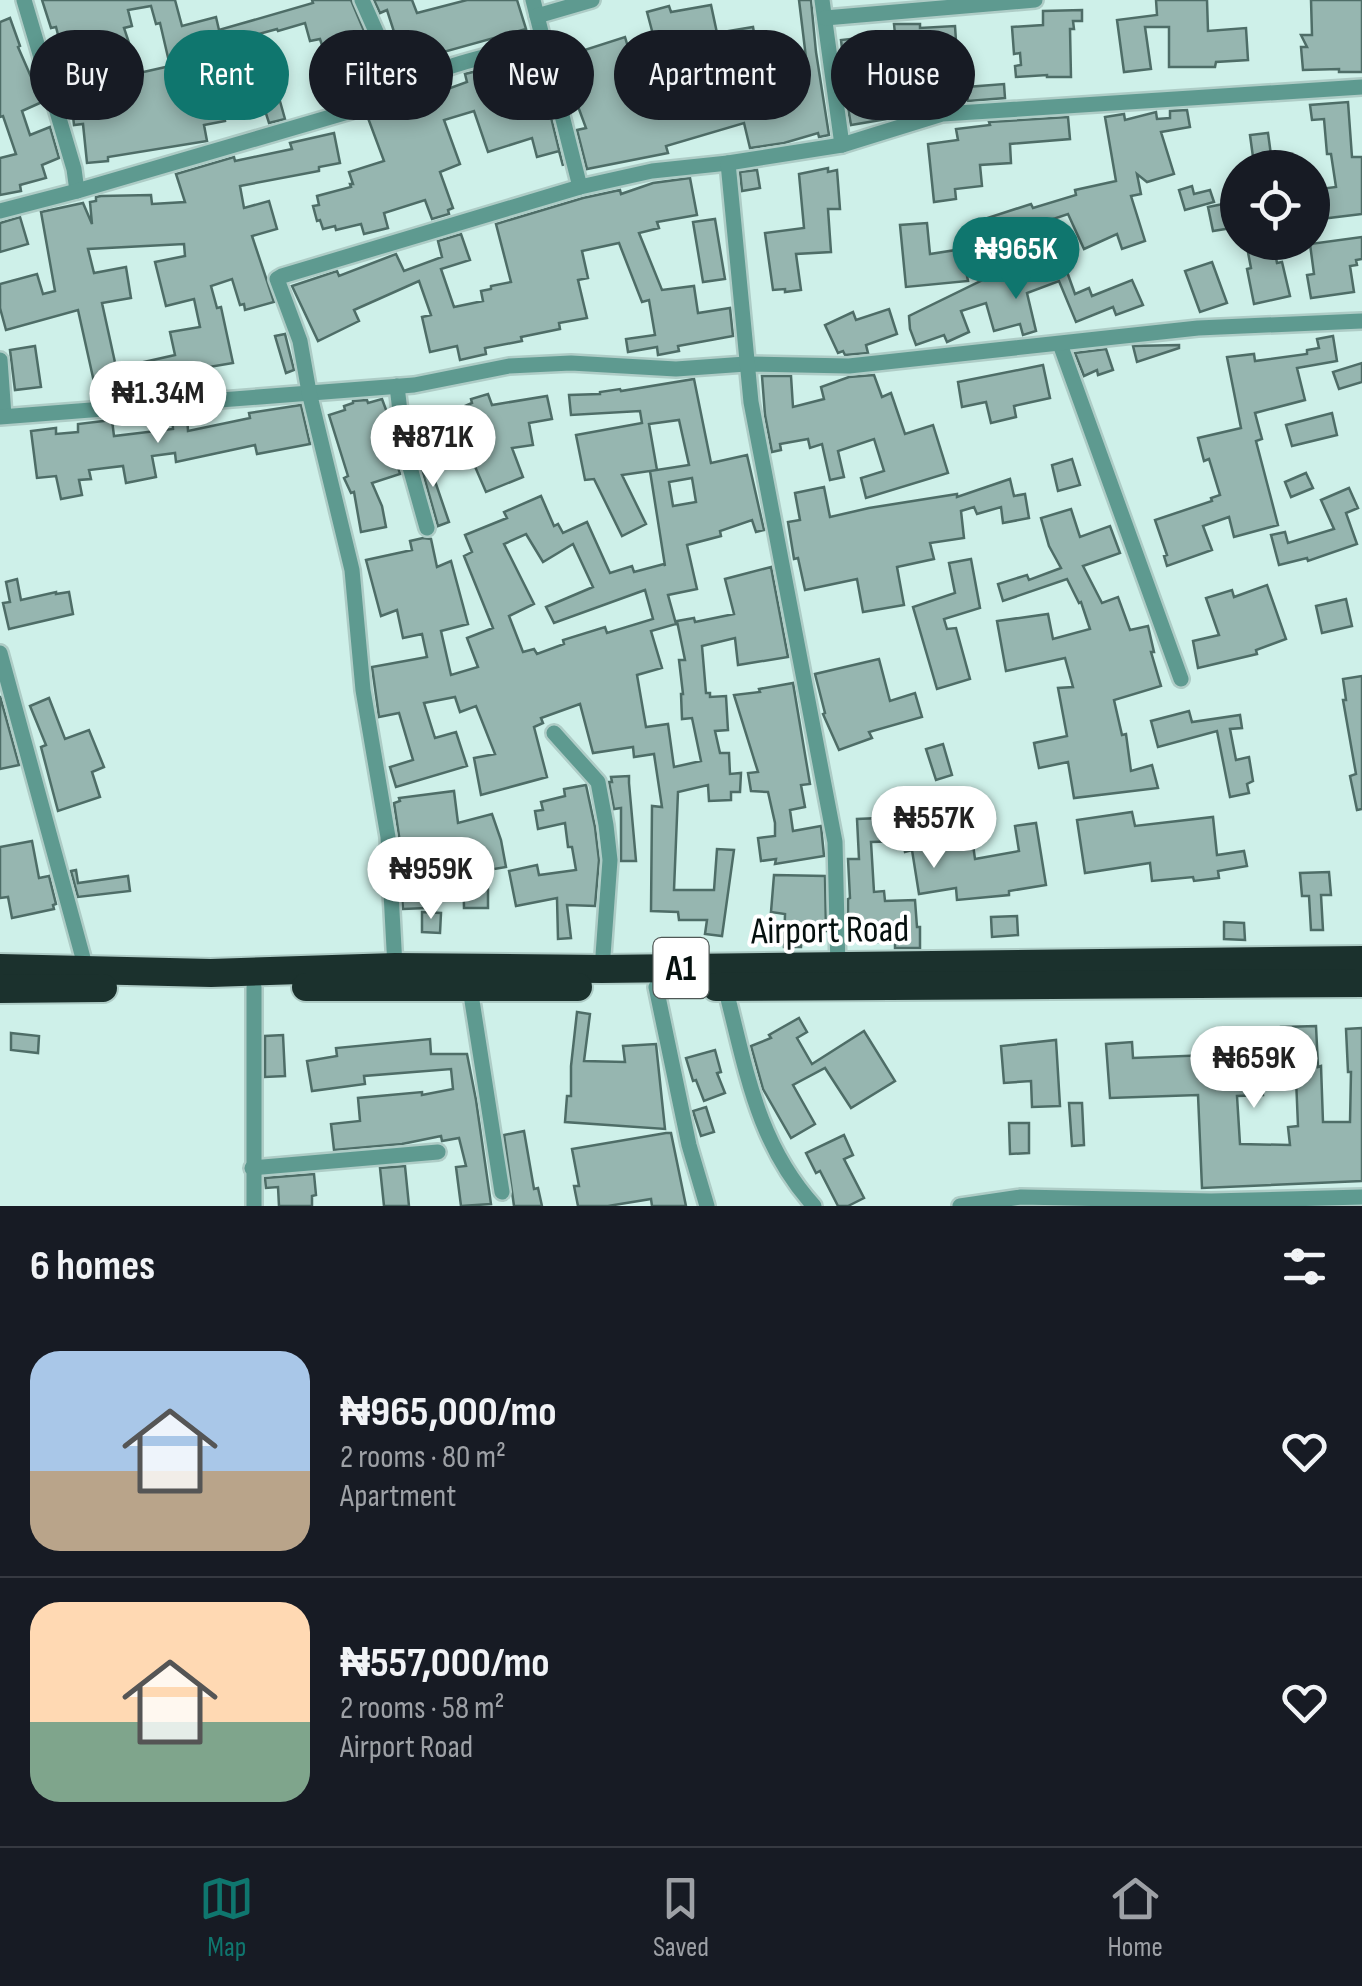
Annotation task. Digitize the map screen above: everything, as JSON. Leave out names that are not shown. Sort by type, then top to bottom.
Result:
[{"type":"highway","points":[[0,959],[68,976]]},
{"type":"highway","name":"Airport Road","points":[[0,968],[254,987],[656,987],[725,986],[838,976],[1362,960]]},
{"type":"highway","name":"Airport Road","points":[[0,989],[68,976],[395,967],[1362,983]]},
{"type":"highway","points":[[0,1008],[28,1002],[68,976]]},
{"type":"street","points":[[24,0],[77,191]]},
{"type":"street","points":[[362,0],[375,30]]},
{"type":"street","points":[[535,8],[592,0]]},
{"type":"street","points":[[822,0],[842,145]]},
{"type":"street","points":[[825,18],[1035,0]]},
{"type":"street","points":[[395,967],[388,837],[363,690],[352,570],[300,341],[277,279],[580,187],[652,171],[842,145],[942,114],[1362,87]]},
{"type":"street","points":[[0,210],[320,120]]},
{"type":"street","points":[[563,120],[580,187]]},
{"type":"street","points":[[728,163],[751,402],[835,842],[838,976]]},
{"type":"street","points":[[0,360],[2,416],[397,386],[509,366],[849,366],[1198,328],[1362,321]]},
{"type":"street","points":[[1060,344],[1182,680]]},
{"type":"street","points":[[397,386],[404,446],[427,528]]},
{"type":"street","points":[[0,653],[68,976]]},
{"type":"street","points":[[554,733],[598,782],[610,860],[602,969]]},
{"type":"street","points":[[725,986],[758,1115],[777,1157],[814,1206]]},
{"type":"street","points":[[254,987],[254,1206]]},
{"type":"street","points":[[656,987],[688,1144],[708,1206]]},
{"type":"street","points":[[470,988],[502,1192]]},
{"type":"street","points":[[252,1168],[438,1152]]},
{"type":"street","points":[[960,1206],[1021,1198],[1326,1202],[1362,1197]]},
{"type":"building","points":[[42,0],[175,0],[182,26],[216,17],[219,30],[164,30],[164,40],[151,6],[128,10],[132,26],[125,30],[51,28]]},
{"type":"building","points":[[312,0],[351,0],[364,30],[309,30],[309,37],[305,23],[277,29],[219,30],[313,3]]},
{"type":"building","points":[[374,0],[412,0],[417,13],[467,0],[517,0],[526,29],[473,30],[473,44],[453,49],[453,30],[393,30],[387,10],[380,13]]},
{"type":"building","points":[[799,0],[811,0],[829,135],[819,137],[818,133],[750,148],[744,123],[666,146],[668,153],[587,169],[577,130],[586,128],[583,120],[594,120],[594,47],[614,41],[614,120],[811,120],[811,30],[803,30]]},
{"type":"building","points":[[1156,0],[1207,0],[1208,31],[1246,28],[1248,60],[1216,62],[1215,67],[1169,67],[1169,27],[1145,27],[1151,69],[1124,72],[1117,20],[1157,15]]},
{"type":"building","points":[[1311,0],[1362,0],[1362,72],[1303,70],[1301,47],[1307,47],[1301,35],[1312,35]]},
{"type":"building","points":[[711,5],[716,30],[652,30],[647,12],[669,6],[671,12]]},
{"type":"building","points":[[1082,10],[1082,21],[1073,21],[1074,29],[1070,29],[1071,77],[1016,77],[1015,66],[1021,65],[1020,53],[1014,54],[1012,27],[1043,25],[1043,11]]},
{"type":"building","points":[[10,18],[30,74],[30,107],[22,111],[30,135],[50,127],[59,158],[42,165],[46,178],[20,185],[21,191],[0,195],[0,158],[16,154],[3,116],[0,117],[0,22]]},
{"type":"building","points":[[894,24],[920,24],[920,28],[955,26],[955,30],[895,30]]},
{"type":"building","points":[[164,67],[164,120],[225,121],[204,125],[207,141],[87,163],[83,124],[74,125],[73,120],[144,120],[144,72]]},
{"type":"building","points":[[473,72],[473,111],[453,117],[453,87],[467,82],[465,74]]},
{"type":"building","points":[[1004,84],[1005,98],[975,100],[975,86]]},
{"type":"building","points":[[1348,102],[1352,157],[1362,157],[1362,214],[1330,218],[1330,188],[1336,187],[1331,154],[1327,150],[1324,119],[1312,120],[1310,105]]},
{"type":"building","points":[[1187,110],[1190,127],[1161,132],[1174,174],[1147,182],[1137,174],[1141,194],[1131,196],[1145,241],[1122,249],[1117,234],[1084,249],[1068,214],[979,246],[972,223],[1116,181],[1105,117],[1124,114],[1125,120],[1156,112],[1157,119],[1170,118],[1170,111]]},
{"type":"building","points":[[1068,117],[1070,139],[1010,144],[1011,163],[980,165],[982,186],[955,189],[956,199],[934,202],[928,144],[958,140],[956,129],[990,125],[989,122]]},
{"type":"building","points":[[369,120],[444,120],[460,164],[440,172],[453,208],[448,210],[449,214],[432,219],[425,200],[384,213],[388,228],[364,234],[361,224],[323,229],[313,206],[319,205],[317,196],[351,187],[349,172],[384,161]]},
{"type":"building","points":[[477,120],[552,120],[563,166],[559,151],[537,157],[532,138],[488,152]]},
{"type":"building","points":[[850,120],[881,120],[851,125]]},
{"type":"building","points":[[334,133],[340,163],[319,167],[319,171],[240,186],[244,208],[269,201],[277,229],[252,236],[274,302],[245,310],[232,279],[211,286],[217,308],[221,307],[233,363],[149,382],[144,362],[175,355],[170,332],[200,327],[194,299],[166,306],[155,262],[185,256],[184,244],[88,249],[94,273],[126,267],[131,298],[102,303],[118,376],[94,382],[78,310],[6,330],[0,308],[0,284],[37,274],[43,294],[55,291],[41,212],[83,203],[92,224],[90,202],[96,201],[96,197],[151,195],[152,204],[185,202],[176,174],[234,157],[235,161],[292,149],[290,143]]},
{"type":"building","points":[[1268,133],[1270,150],[1252,150],[1250,135]]},
{"type":"building","points":[[828,168],[828,172],[837,170],[840,209],[828,209],[831,252],[796,254],[801,290],[773,290],[765,233],[804,228],[799,174]]},
{"type":"building","points":[[757,170],[760,188],[742,191],[740,172]]},
{"type":"building","points":[[690,178],[697,215],[657,222],[659,228],[639,233],[662,290],[694,286],[698,313],[730,308],[733,336],[678,346],[679,351],[658,355],[657,347],[628,352],[626,339],[655,335],[649,300],[642,302],[619,243],[582,251],[588,278],[578,280],[587,318],[559,323],[560,329],[485,348],[486,354],[460,360],[457,346],[430,352],[422,317],[431,315],[419,281],[354,310],[359,321],[318,341],[292,286],[337,271],[339,276],[396,254],[404,271],[442,257],[438,241],[461,234],[470,260],[441,269],[454,307],[483,301],[481,291],[511,282],[496,224],[583,198],[620,190],[621,194],[653,183]]},
{"type":"building","points":[[1192,186],[1194,194],[1210,190],[1214,202],[1185,210],[1179,190]]},
{"type":"building","points":[[1220,205],[1220,230],[1213,231],[1208,207]]},
{"type":"building","points":[[20,217],[28,244],[0,252],[0,223]]},
{"type":"building","points":[[715,219],[725,279],[703,282],[693,222]]},
{"type":"building","points":[[927,223],[930,254],[956,250],[963,256],[968,281],[906,287],[900,225]]},
{"type":"building","points":[[1362,237],[1362,259],[1350,266],[1354,292],[1311,298],[1307,275],[1314,274],[1312,260],[1330,260],[1330,241]]},
{"type":"building","points":[[1061,255],[1075,294],[1089,288],[1092,296],[1132,280],[1143,305],[1116,315],[1113,307],[1076,322],[1059,281],[1027,293],[1036,331],[1023,335],[1020,324],[994,331],[986,303],[961,311],[969,332],[947,342],[944,335],[916,345],[909,316],[989,277]]},
{"type":"building","points":[[1249,260],[1282,262],[1290,296],[1254,304],[1247,269],[1251,268]]},
{"type":"building","points":[[1212,262],[1227,303],[1200,312],[1185,271]]},
{"type":"building","points":[[889,309],[897,334],[866,345],[868,353],[838,353],[825,325],[853,312],[856,320]]},
{"type":"building","points":[[285,334],[294,370],[286,373],[275,336]]},
{"type":"building","points":[[1333,336],[1337,361],[1297,368],[1305,400],[1255,413],[1262,439],[1256,441],[1278,525],[1234,537],[1229,517],[1203,526],[1212,550],[1167,566],[1155,520],[1220,495],[1198,438],[1241,428],[1227,357],[1254,354],[1255,361],[1307,354],[1307,350],[1319,348],[1317,339]]},
{"type":"building","points":[[1179,345],[1137,362],[1133,346]]},
{"type":"building","points":[[35,346],[41,387],[15,390],[10,350]]},
{"type":"building","points":[[1106,349],[1113,370],[1098,375],[1097,370],[1084,376],[1075,353]]},
{"type":"building","points":[[1362,363],[1362,382],[1339,389],[1333,372]]},
{"type":"building","points":[[1043,365],[1050,398],[1014,406],[1016,417],[991,423],[986,402],[962,407],[958,382]]},
{"type":"building","points":[[874,375],[882,397],[891,393],[905,434],[933,425],[948,473],[866,498],[861,478],[884,471],[874,439],[838,451],[844,477],[830,480],[822,444],[810,448],[808,439],[780,444],[781,450],[772,452],[762,376],[791,376],[793,407],[824,399],[821,387],[849,377]]},
{"type":"building","points":[[694,379],[711,463],[747,455],[764,530],[756,532],[752,520],[720,531],[721,536],[687,545],[697,589],[668,595],[676,624],[651,631],[662,668],[637,675],[646,727],[668,724],[674,767],[701,761],[692,718],[682,719],[679,660],[685,660],[677,621],[694,618],[695,622],[734,614],[725,579],[771,567],[788,657],[738,665],[735,638],[702,646],[706,693],[710,697],[726,696],[728,730],[715,731],[720,753],[729,753],[730,774],[741,773],[740,792],[731,792],[731,800],[709,801],[708,785],[678,792],[674,890],[714,890],[717,849],[734,850],[722,936],[705,934],[707,920],[679,920],[678,912],[651,911],[652,806],[662,807],[654,754],[634,757],[633,747],[593,753],[580,704],[541,718],[543,723],[534,727],[547,777],[481,795],[474,758],[495,754],[476,706],[460,712],[455,697],[424,703],[435,738],[456,732],[467,766],[396,787],[390,767],[413,760],[399,713],[379,717],[372,667],[427,657],[422,634],[403,638],[397,610],[381,616],[366,560],[412,550],[410,541],[431,539],[437,567],[451,561],[468,624],[441,631],[451,675],[478,667],[467,638],[493,628],[464,556],[472,552],[465,535],[507,518],[504,512],[541,496],[554,526],[558,524],[563,533],[587,522],[610,573],[632,566],[634,572],[665,566],[650,471],[622,475],[646,524],[622,536],[594,479],[585,480],[576,435],[642,423],[640,411],[571,415],[569,395]],"holes":[[[679,420],[689,465],[657,470],[649,424]],[[692,478],[696,502],[673,506],[669,482]],[[526,534],[543,562],[573,544],[593,587],[546,607],[554,623],[645,590],[653,619],[607,633],[605,627],[563,640],[564,644],[537,654],[534,649],[523,652],[509,616],[534,604],[504,544]]]},
{"type":"building","points":[[488,394],[492,405],[547,396],[552,419],[529,423],[533,445],[512,448],[523,477],[486,492],[460,432],[450,436],[448,432],[416,444],[413,424],[440,417]]},
{"type":"building","points":[[382,399],[388,415],[383,417],[400,474],[372,483],[386,527],[361,532],[354,492],[351,493],[344,478],[348,476],[329,415],[345,410],[344,406],[353,401],[368,403]]},
{"type":"building","points":[[301,405],[310,444],[257,454],[255,445],[176,462],[175,453],[152,456],[156,477],[126,483],[123,466],[89,470],[91,479],[79,480],[82,495],[61,499],[56,476],[37,478],[31,431],[56,428],[56,434],[78,432],[78,424],[112,420],[114,436],[173,429],[172,416],[187,414],[188,431],[250,418],[249,413]]},
{"type":"building","points":[[1332,413],[1337,435],[1292,446],[1286,425]]},
{"type":"building","points":[[424,449],[449,522],[438,526],[417,452]]},
{"type":"building","points":[[1072,459],[1080,485],[1058,491],[1052,465]]},
{"type":"building","points":[[1306,473],[1313,488],[1291,497],[1285,482]]},
{"type":"building","points":[[1010,479],[1014,496],[1025,494],[1029,518],[1003,523],[1001,507],[977,514],[974,507],[961,511],[964,538],[930,543],[934,559],[897,567],[904,605],[863,612],[857,579],[805,590],[798,558],[794,559],[788,522],[800,520],[795,493],[824,487],[830,517],[957,497]]},
{"type":"building","points":[[1349,488],[1358,508],[1346,513],[1357,544],[1308,561],[1307,558],[1279,565],[1271,535],[1285,532],[1288,543],[1334,529],[1321,500]]},
{"type":"building","points":[[1071,509],[1080,537],[1110,526],[1120,553],[1083,566],[1102,603],[1118,597],[1130,630],[1148,626],[1161,686],[1114,700],[1122,735],[1126,734],[1131,771],[1152,765],[1158,788],[1074,798],[1068,762],[1039,768],[1034,743],[1067,736],[1058,688],[1073,687],[1065,658],[1006,671],[997,621],[1048,614],[1053,639],[1090,629],[1081,602],[1067,579],[1003,601],[998,584],[1027,575],[1029,580],[1061,568],[1041,518]]},
{"type":"building","points":[[971,559],[980,608],[944,619],[947,629],[956,628],[970,679],[937,689],[913,607],[955,593],[949,563]]},
{"type":"building","points":[[17,579],[21,600],[69,592],[73,614],[9,629],[3,603],[10,602],[6,582]]},
{"type":"building","points":[[1267,585],[1286,639],[1256,650],[1257,654],[1198,668],[1193,641],[1219,635],[1206,598],[1232,590],[1234,597]]},
{"type":"building","points":[[1346,599],[1352,626],[1322,633],[1316,606]]},
{"type":"building","points":[[879,659],[890,701],[915,693],[922,717],[869,732],[872,738],[839,750],[823,714],[815,674]]},
{"type":"building","points":[[1362,676],[1362,809],[1357,810],[1350,776],[1356,774],[1343,679]]},
{"type":"building","points":[[793,683],[810,784],[801,785],[805,807],[790,810],[793,831],[821,826],[824,856],[775,864],[776,859],[761,861],[758,838],[775,836],[775,823],[768,792],[751,791],[748,773],[758,772],[734,695]]},
{"type":"building","points":[[0,696],[19,765],[0,769]]},
{"type":"building","points":[[49,698],[65,739],[89,730],[104,767],[92,772],[100,797],[58,811],[41,747],[46,745],[30,706]]},
{"type":"building","points":[[1189,711],[1192,722],[1240,715],[1242,728],[1230,729],[1236,760],[1249,757],[1253,781],[1247,784],[1249,793],[1230,797],[1217,731],[1158,747],[1151,721]]},
{"type":"building","points":[[943,744],[952,775],[936,780],[926,749]]},
{"type":"building","points":[[629,776],[636,861],[621,861],[621,808],[614,809],[609,782],[611,777]]},
{"type":"building","points":[[586,785],[599,860],[595,906],[567,905],[571,938],[558,939],[557,898],[516,906],[509,871],[537,865],[539,875],[576,870],[565,823],[538,829],[535,811],[543,810],[541,802],[565,796],[564,789]]},
{"type":"building","points":[[454,791],[458,823],[492,814],[501,840],[506,867],[488,870],[488,908],[464,908],[463,862],[401,872],[394,803],[399,798]]},
{"type":"building","points":[[908,791],[911,803],[939,798],[940,819],[916,819],[925,852],[951,848],[948,826],[970,823],[975,859],[1019,851],[1015,826],[1036,823],[1046,885],[1009,891],[1009,895],[957,900],[956,888],[919,894],[912,850],[905,852],[903,841],[871,842],[874,892],[884,891],[885,901],[915,900],[920,948],[870,942],[871,921],[848,923],[848,859],[859,859],[857,819],[904,817],[899,793]]},
{"type":"building","points":[[1132,812],[1135,826],[1213,817],[1217,855],[1244,851],[1247,866],[1218,871],[1219,878],[1194,881],[1193,877],[1152,881],[1150,863],[1085,873],[1077,820]]},
{"type":"building","points":[[32,841],[39,878],[49,876],[56,904],[54,909],[12,918],[8,897],[0,898],[0,847]]},
{"type":"building","points":[[76,870],[78,883],[128,876],[130,891],[78,897],[71,871]]},
{"type":"building","points":[[1329,872],[1331,895],[1321,895],[1323,930],[1311,930],[1309,896],[1302,896],[1300,873]]},
{"type":"building","points":[[774,875],[825,876],[826,931],[802,932],[801,947],[784,947],[785,914],[771,912]]},
{"type":"building","points":[[426,894],[427,908],[403,909],[402,896]]},
{"type":"building","points":[[422,912],[441,913],[440,933],[422,932]]},
{"type":"building","points":[[1017,916],[1018,935],[992,937],[991,917]]},
{"type":"building","points":[[1224,922],[1244,923],[1245,940],[1224,939]]},
{"type":"building","points":[[577,1012],[590,1014],[584,1061],[625,1062],[623,1046],[656,1044],[665,1129],[565,1122],[567,1096],[571,1096]]},
{"type":"building","points":[[799,1018],[807,1032],[797,1038],[812,1064],[864,1031],[895,1081],[851,1108],[825,1068],[793,1085],[815,1124],[791,1138],[763,1089],[751,1046],[771,1038],[769,1035]]},
{"type":"building","points":[[1316,1026],[1323,1122],[1350,1122],[1351,1072],[1346,1029],[1362,1028],[1362,1181],[1202,1188],[1198,1095],[1110,1098],[1106,1044],[1132,1042],[1133,1058],[1261,1053],[1263,1095],[1237,1096],[1240,1144],[1290,1145],[1288,1127],[1298,1126],[1295,1054],[1282,1055],[1281,1027]]},
{"type":"building","points":[[11,1033],[39,1036],[38,1053],[11,1050]]},
{"type":"building","points":[[283,1035],[285,1076],[265,1077],[265,1036]]},
{"type":"building","points":[[430,1039],[431,1054],[467,1054],[491,1204],[461,1206],[456,1167],[466,1166],[459,1138],[442,1141],[441,1136],[334,1150],[331,1124],[360,1121],[358,1098],[422,1095],[453,1089],[451,1069],[364,1076],[365,1084],[312,1091],[307,1061],[337,1056],[336,1048]]},
{"type":"building","points":[[1056,1040],[1060,1106],[1032,1107],[1031,1081],[1004,1083],[1001,1046]]},
{"type":"building","points":[[715,1050],[721,1072],[717,1073],[725,1093],[704,1101],[686,1058]]},
{"type":"building","points":[[1069,1103],[1082,1103],[1084,1145],[1072,1146]]},
{"type":"building","points":[[706,1107],[714,1132],[701,1136],[693,1111]]},
{"type":"building","points":[[1009,1123],[1029,1123],[1029,1153],[1010,1154]]},
{"type":"building","points":[[524,1131],[534,1189],[538,1188],[542,1206],[514,1206],[504,1135]]},
{"type":"building","points":[[671,1133],[686,1206],[652,1206],[651,1199],[578,1206],[574,1186],[579,1186],[572,1149]]},
{"type":"building","points":[[844,1135],[853,1155],[844,1159],[864,1198],[838,1206],[806,1153]]},
{"type":"building","points":[[405,1166],[409,1206],[384,1206],[380,1168]]},
{"type":"building","points":[[314,1174],[316,1195],[312,1196],[312,1206],[279,1206],[278,1187],[266,1188],[265,1178]]}]
